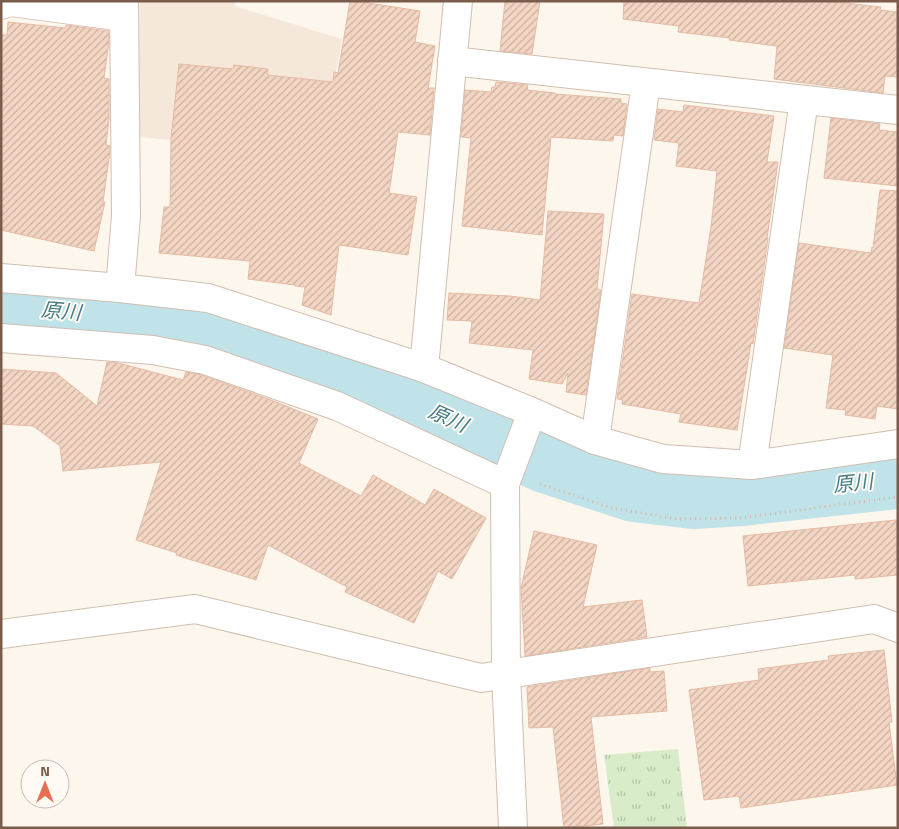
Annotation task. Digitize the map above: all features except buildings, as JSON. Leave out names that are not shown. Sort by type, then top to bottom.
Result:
[{"type":"street","points":[[424,368],[458,1]]},
{"type":"street","points":[[1,5],[11,2],[124,9],[126,216],[120,288]]},
{"type":"street","points":[[452,61],[898,110]]},
{"type":"street","points":[[595,440],[646,83]]},
{"type":"street","points":[[752,465],[804,100]]},
{"type":"street","points":[[1,278],[208,298],[424,368],[595,440],[663,459],[752,465],[898,444]]},
{"type":"street","points":[[1,338],[153,350],[205,360],[337,406],[508,477]]},
{"type":"street","points":[[513,828],[506,674],[508,477],[532,412]]},
{"type":"street","points":[[1,634],[195,610],[481,678],[874,619],[898,628]]},
{"type":"path","points":[[508,477],[535,482],[612,508],[677,519],[740,518],[898,497]]},
{"type":"shaded area","points":[[140,1],[235,1],[234,6],[342,39],[321,153],[137,137]]},
{"type":"green space","points":[[678,749],[687,828],[614,828],[604,755]]},
{"type":"waterway","name":"原川","points":[[1,307],[167,320],[361,379],[545,462],[634,491],[693,498],[742,495],[898,478]]}]
